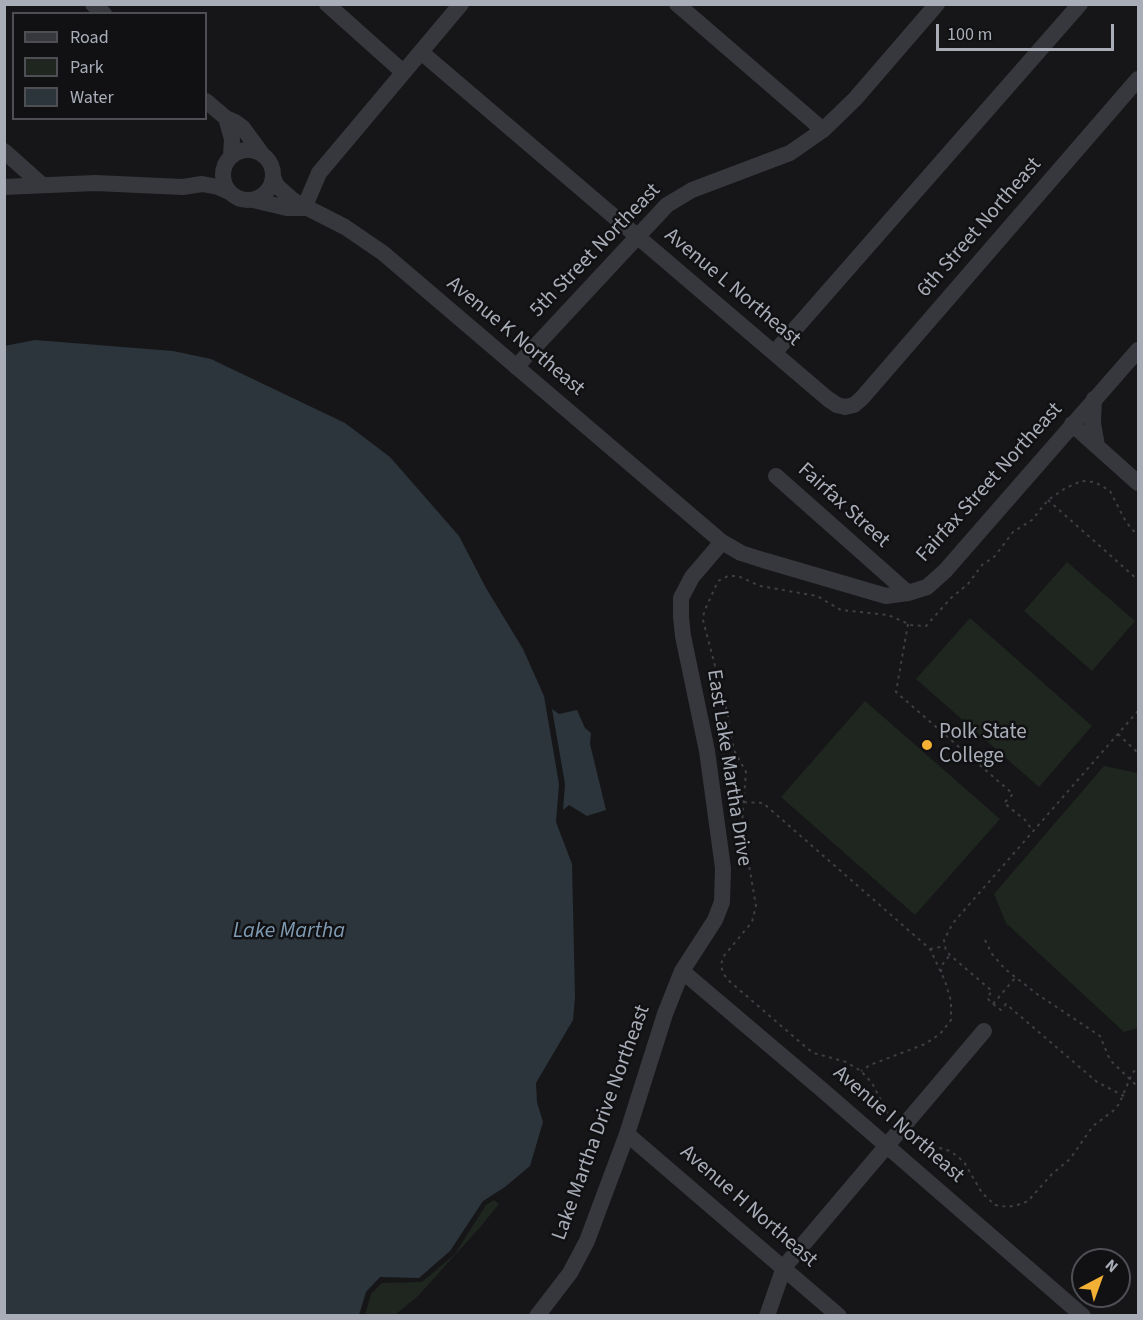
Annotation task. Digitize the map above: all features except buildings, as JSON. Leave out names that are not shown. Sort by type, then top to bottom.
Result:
[{"type":"street","points":[[327,4],[403,72]]},
{"type":"street","points":[[304,207],[319,173],[461,4]]},
{"type":"street","points":[[677,4],[823,130]]},
{"type":"street","name":"5th Street Northeast","points":[[516,367],[636,236],[674,199],[790,153],[823,130],[855,99],[937,4]]},
{"type":"street","points":[[774,353],[1080,4]]},
{"type":"street","name":"Avenue L Northeast","points":[[421,52],[837,405],[845,407],[854,405]]},
{"type":"street","name":"6th Street Northeast","points":[[854,405],[1138,80]]},
{"type":"street","points":[[4,187],[94,183],[183,187],[202,184],[218,187],[240,199],[253,200],[265,194],[272,183],[271,164],[243,128],[226,118],[207,102]]},
{"type":"street","points":[[226,118],[232,139],[223,180],[229,192]]},
{"type":"street","points":[[202,184],[236,153],[249,150],[262,154]]},
{"type":"street","points":[[4,151],[41,184]]},
{"type":"street","name":"Avenue K Northeast","points":[[273,177],[283,191],[304,207],[345,227],[372,244],[688,514]]},
{"type":"street","name":"Avenue K Northeast","points":[[253,200],[287,208],[304,207]]},
{"type":"street","name":"Fairfax Street Northeast","points":[[688,514],[722,542],[741,553],[763,560],[886,596],[927,587],[945,571],[1138,350]]},
{"type":"street","points":[[1094,399],[1093,423],[1097,446]]},
{"type":"street","points":[[1072,424],[1138,483]]},
{"type":"street","name":"Fairfax Street","points":[[776,476],[908,593]]},
{"type":"street","name":"East Lake Martha Drive","points":[[682,971],[718,913],[724,886],[721,847],[707,751],[682,636],[681,598],[692,577],[722,542]]},
{"type":"street","name":"Lake Martha Drive Northeast","points":[[538,1315],[570,1273],[587,1241],[627,1134],[665,1014],[682,971]]},
{"type":"street","name":"Avenue I Northeast","points":[[682,971],[1083,1316]]},
{"type":"street","points":[[767,1316],[784,1267],[984,1031]]},
{"type":"street","name":"Avenue H Northeast","points":[[627,1134],[839,1316]]},
{"type":"path","points":[[1048,500],[1138,580]]},
{"type":"path","points":[[908,624],[896,692],[1013,794],[1004,803],[1025,820],[1033,832]]},
{"type":"path","points":[[1124,1096],[1097,1082],[1006,1004],[1001,1010],[993,1004],[987,998],[992,992],[950,955],[944,940],[953,923],[1138,711]]},
{"type":"path","points":[[1118,735],[1138,753]]},
{"type":"path","points":[[746,772],[742,824],[756,906],[752,922],[723,957],[721,965],[723,973],[728,980],[808,1049],[814,1053],[846,1062],[861,1071],[872,1083],[885,1112],[902,1129],[923,1143],[950,1151],[957,1156],[964,1162],[988,1200],[995,1205],[1008,1207],[1028,1201],[1052,1174],[1070,1159],[1087,1132],[1113,1111],[1124,1096],[1138,1066]]},
{"type":"path","points":[[744,802],[763,803],[930,949],[941,972],[951,1001],[951,1020],[940,1034],[925,1044],[870,1065],[861,1071]]},
{"type":"path","points":[[985,940],[992,954],[1016,978],[1100,1036],[1110,1060],[1138,1087]]},
{"type":"path","points":[[930,949],[945,946]]},
{"type":"path","points":[[941,972],[942,965],[950,955]]},
{"type":"path","points":[[993,1004],[1016,978]]},
{"type":"green space","points":[[1067,562],[1135,621],[1092,671],[1024,611]]},
{"type":"green space","points":[[970,618],[1092,726],[1039,787],[916,679]]},
{"type":"green space","points":[[865,701],[1000,819],[915,915],[781,797]]},
{"type":"green space","points":[[1104,766],[1138,773],[1138,1028],[1124,1032],[1006,923],[994,894]]},
{"type":"green space","points":[[494,1200],[499,1204],[482,1225],[418,1296],[395,1315],[365,1315],[371,1294],[382,1283],[422,1282],[455,1254],[486,1205]]},
{"type":"water","name":"Lake Martha","points":[[35,340],[173,351],[211,359],[345,423],[390,457],[459,536],[486,588],[523,649],[544,696],[559,784],[556,822],[572,864],[575,997],[573,1020],[536,1083],[537,1102],[543,1122],[530,1166],[505,1187],[483,1201],[450,1251],[419,1278],[380,1277],[366,1292],[359,1315],[5,1315],[4,346]]},
{"type":"water","points":[[552,709],[559,714],[577,710],[585,728],[591,733],[590,744],[606,810],[587,816],[569,805],[563,810],[565,784]]},
{"type":"place","name":"Polk State College","points":[[927,745]]}]
